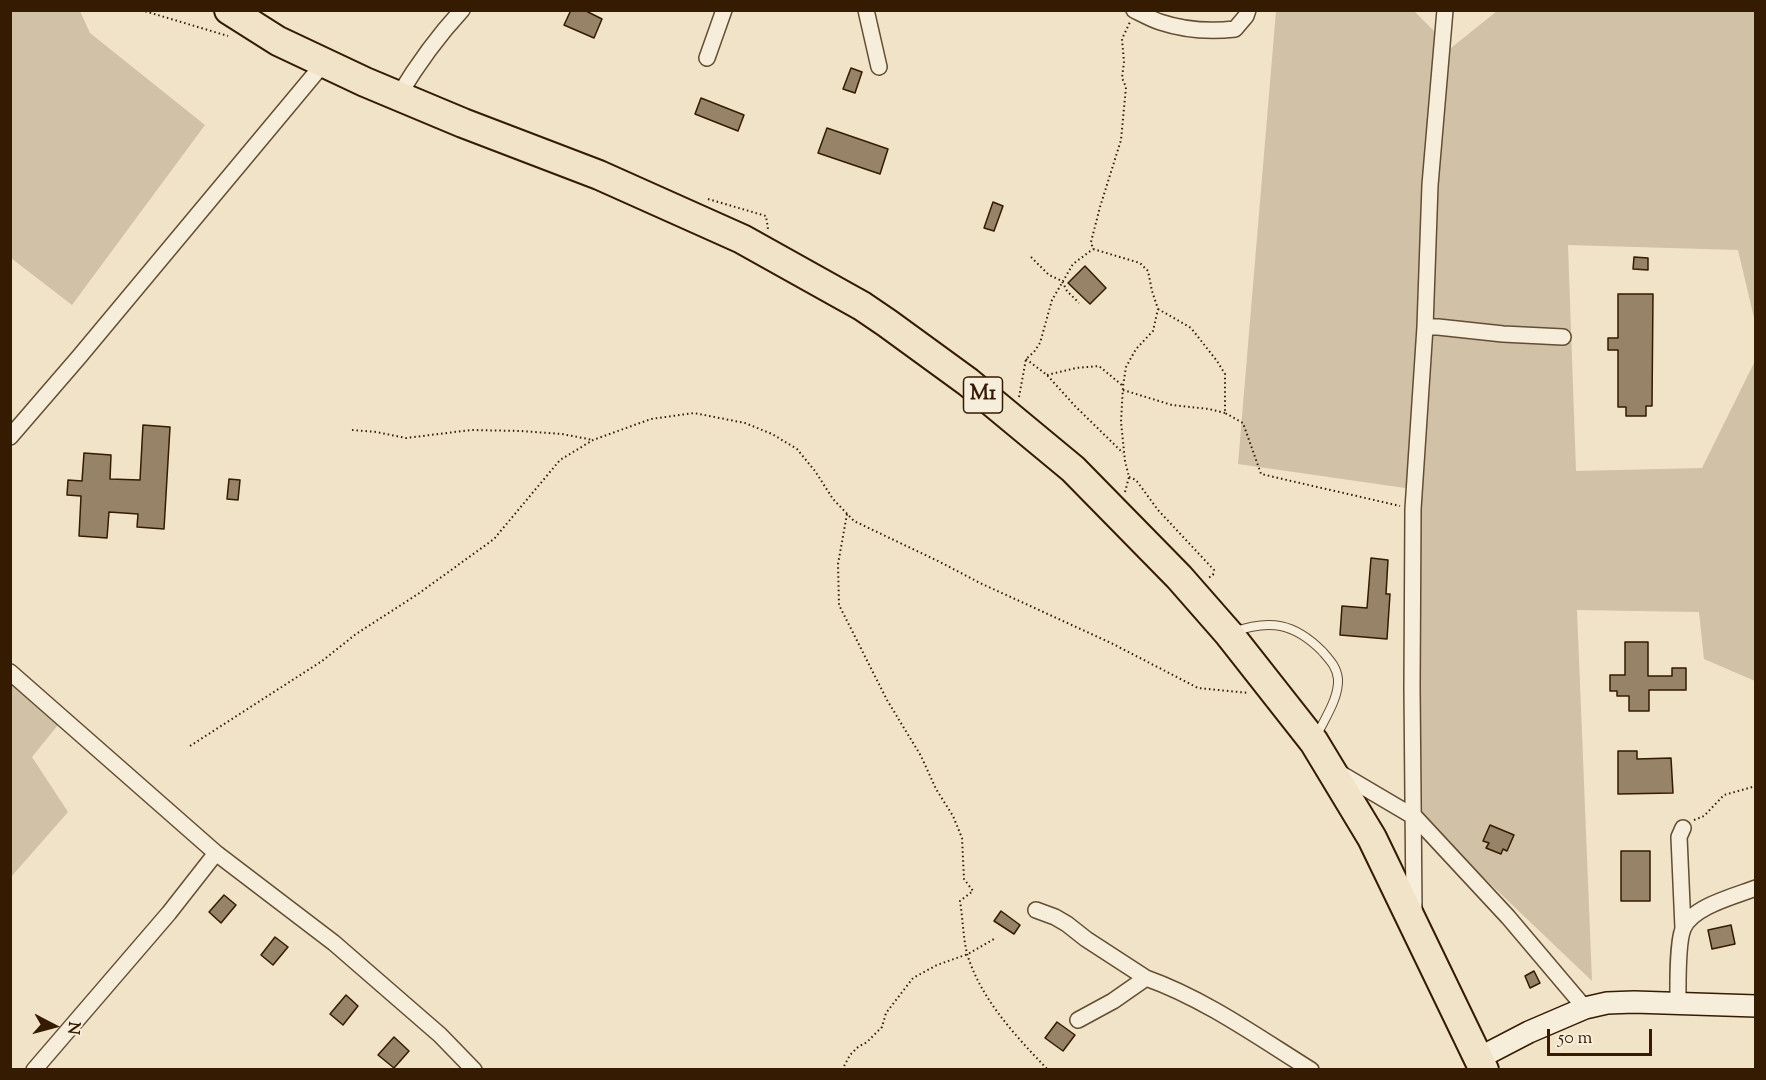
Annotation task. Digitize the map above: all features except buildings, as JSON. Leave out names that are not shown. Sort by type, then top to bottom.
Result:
[{"type":"highway","name":"M1","points":[[231,24],[278,41],[399,96],[647,195],[742,239],[862,306],[968,382],[1073,469],[1179,577],[1229,634],[1314,742],[1372,838],[1481,1064]]},
{"type":"street","points":[[399,96],[445,29],[462,10]]},
{"type":"street","points":[[706,58],[724,10]]},
{"type":"street","points":[[866,10],[879,67]]},
{"type":"street","points":[[1132,16],[1180,28],[1208,31],[1235,29],[1248,10]]},
{"type":"street","points":[[1414,927],[1413,509],[1425,327],[1430,184],[1445,10]]},
{"type":"street","points":[[10,437],[324,63]]},
{"type":"street","points":[[1425,327],[1563,337]]},
{"type":"street","points":[[10,672],[216,853],[334,943],[440,1035],[474,1070]]},
{"type":"street","points":[[1329,767],[1413,816],[1509,918],[1585,1008]]},
{"type":"street","points":[[1678,1004],[1683,928],[1679,837],[1683,828]]},
{"type":"street","points":[[34,1070],[170,914],[216,853]]},
{"type":"street","points":[[1683,928],[1688,920],[1704,909],[1755,888]]},
{"type":"street","points":[[1036,910],[1055,917],[1146,978],[1171,987],[1311,1070]]},
{"type":"street","points":[[1078,1020],[1113,1001],[1146,978]]},
{"type":"street","points":[[1481,1064],[1529,1032],[1585,1008],[1607,1003],[1755,1006]]},
{"type":"lane","points":[[1229,634],[1266,624],[1290,627],[1312,641],[1332,661],[1338,677],[1337,693],[1314,742]]},
{"type":"path","points":[[141,10],[231,24]]},
{"type":"path","points":[[1093,249],[1091,242],[1121,140],[1126,87],[1122,78],[1124,62],[1122,39],[1132,16]]},
{"type":"path","points":[[1018,402],[1026,359],[1040,343],[1052,300],[1072,264],[1093,249]]},
{"type":"path","points":[[1093,249],[1140,263],[1148,271],[1158,309],[1153,331],[1136,349],[1126,367],[1121,422],[1129,477],[1122,500],[1122,517]]},
{"type":"path","points":[[1031,257],[1049,276],[1062,281],[1067,291],[1079,303]]},
{"type":"path","points":[[1158,309],[1191,328],[1217,361],[1225,374],[1225,413]]},
{"type":"path","points":[[1026,359],[1047,375],[1124,454]]},
{"type":"path","points":[[1047,375],[1076,368],[1099,366],[1123,388],[1172,405],[1225,413],[1243,423],[1261,474],[1413,509]]},
{"type":"path","points":[[190,746],[322,661],[356,634],[418,594],[494,539],[560,460],[593,440],[651,418],[694,413],[745,423],[772,434],[797,449],[833,499],[855,521],[980,583],[1112,643],[1198,688],[1278,696]]},
{"type":"path","points":[[352,429],[406,438],[471,430],[500,430],[562,434],[593,440]]},
{"type":"path","points":[[1129,477],[1136,480],[1158,510],[1208,563],[1214,573],[1204,580],[1198,576],[1190,579],[1179,577]]},
{"type":"path","points":[[847,514],[838,564],[839,605],[887,700],[921,756],[936,789],[953,816],[962,838],[964,879],[973,891],[960,901],[968,954],[980,986],[1005,1022],[1048,1070]]},
{"type":"path","points":[[1683,828],[1704,816],[1724,795],[1755,786]]},
{"type":"path","points":[[842,1070],[850,1055],[882,1027],[886,1013],[913,978],[937,965],[968,954],[994,939]]},
{"type":"shaded area","points":[[10,11],[80,11],[90,33],[205,125],[72,305],[11,258]]},
{"type":"shaded area","points":[[1276,11],[1414,11],[1451,48],[1497,11],[1755,11],[1755,322],[1738,250],[1568,245],[1576,471],[1702,468],[1756,359],[1755,681],[1704,659],[1699,612],[1577,610],[1592,981],[1419,816],[1419,490],[1238,464]]},
{"type":"shaded area","points":[[11,678],[62,720],[32,757],[68,812],[11,877]]}]
